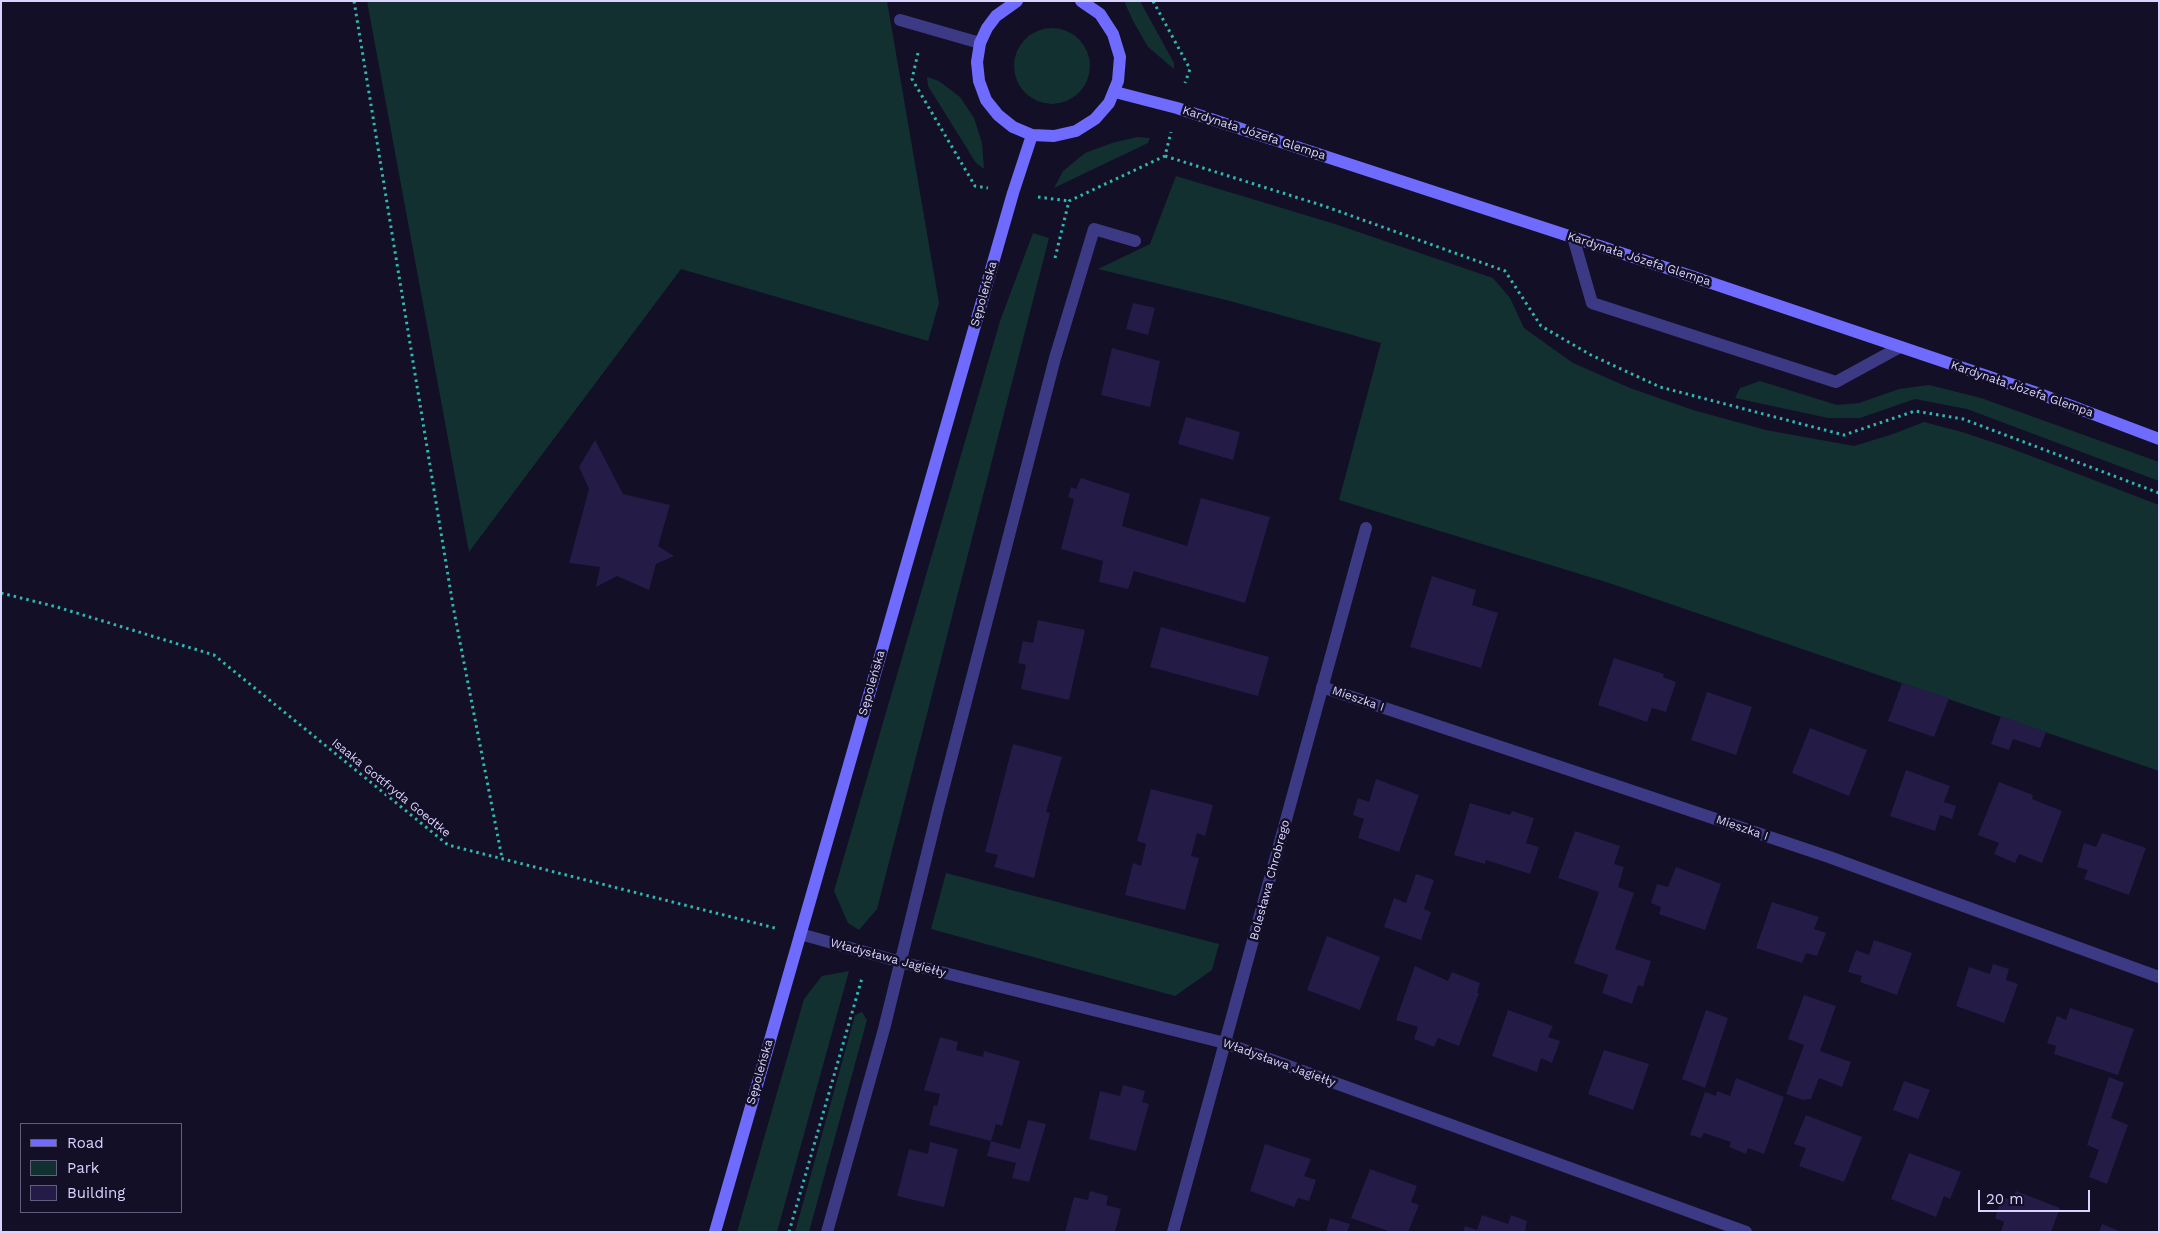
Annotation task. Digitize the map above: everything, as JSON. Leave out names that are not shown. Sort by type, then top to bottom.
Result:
[{"type":"main road","points":[[1017,1],[996,16],[980,42],[977,62],[979,82],[986,100],[998,116],[1013,127],[1032,135],[1060,136],[1086,126],[1103,111],[1114,92],[1120,69],[1116,40],[1107,23],[1100,14],[1081,1]]},
{"type":"main road","name":"Kardynała Józefa Glempa","points":[[1114,92],[1177,108],[1573,237],[2040,394],[2159,439]]},
{"type":"main road","name":"Sępoleńska","points":[[715,1232],[1013,193],[1032,135]]},
{"type":"street","points":[[900,20],[980,42]]},
{"type":"street","points":[[827,1232],[901,962],[938,809],[1056,358],[1094,229],[1135,241]]},
{"type":"street","points":[[1573,237],[1592,302],[1836,382],[1900,347]]},
{"type":"street","name":"Bolesława Chrobrego","points":[[1173,1232],[1366,528]]},
{"type":"street","name":"Mieszka I","points":[[1322,687],[1829,857],[2159,977]]},
{"type":"street","name":"Władysława Jagiełły","points":[[800,934],[901,962],[1225,1043],[1746,1232]]},
{"type":"path","points":[[354,1],[453,606],[502,858]]},
{"type":"path","points":[[924,26],[912,80],[975,186],[1069,201]]},
{"type":"path","name":"Isaaka Gottfryda Goedtke","points":[[1,594],[57,607],[214,655],[448,845],[800,934]]},
{"type":"path","points":[[789,1232],[864,973]]},
{"type":"green space","points":[[367,1],[887,1],[939,303],[928,341],[681,269],[469,552]]},
{"type":"green space","points":[[1124,1],[1140,1],[1174,63],[1174,69],[1148,47]]},
{"type":"green space","points":[[1052,28],[1067,31],[1079,39],[1087,51],[1090,66],[1087,81],[1079,93],[1067,101],[1052,104],[1037,101],[1025,93],[1017,81],[1014,66],[1017,51],[1025,39],[1037,31]]},
{"type":"green space","points":[[927,77],[939,81],[960,97],[974,118],[982,143],[984,169],[976,163],[928,86]]},
{"type":"green space","points":[[1137,137],[1150,138],[1148,143],[1054,188],[1063,171],[1085,153],[1112,143]]},
{"type":"green space","points":[[1176,176],[1335,224],[1493,278],[1510,298],[1524,328],[1573,363],[1630,388],[1693,410],[1766,430],[1854,446],[1924,422],[2010,448],[2159,505],[2159,771],[1609,583],[1339,500],[1381,343],[1230,301],[1098,269],[1150,244]]},
{"type":"green space","points":[[1033,233],[1049,238],[877,909],[859,930],[848,923],[834,891],[1000,321]]},
{"type":"green space","points":[[1760,381],[1837,405],[1859,403],[1899,389],[1929,385],[1981,398],[2159,462],[2159,481],[1967,409],[1915,399],[1860,418],[1828,418],[1735,398],[1740,388]]},
{"type":"green space","points":[[946,873],[1219,944],[1212,970],[1175,996],[931,929]]},
{"type":"green space","points":[[849,971],[777,1232],[737,1232],[804,999],[822,976]]},
{"type":"green space","points":[[862,1012],[867,1020],[809,1232],[795,1232],[855,1015]]},
{"type":"building","points":[[1133,303],[1155,308],[1148,335],[1126,329]]},
{"type":"building","points":[[1112,348],[1160,361],[1150,407],[1101,395]]},
{"type":"building","points":[[1186,417],[1240,432],[1233,460],[1178,444]]},
{"type":"building","points":[[595,440],[623,494],[670,505],[658,546],[674,556],[656,564],[649,590],[617,576],[596,587],[600,567],[569,563],[589,489],[579,467]]},
{"type":"building","points":[[1081,478],[1130,494],[1122,526],[1187,546],[1201,498],[1270,517],[1245,603],[1134,571],[1128,589],[1099,582],[1103,561],[1061,549],[1074,499],[1068,497],[1071,487],[1076,489]]},
{"type":"building","points":[[1432,576],[1476,590],[1472,605],[1498,613],[1481,668],[1410,647]]},
{"type":"building","points":[[1038,620],[1085,630],[1069,700],[1021,689],[1026,665],[1018,663],[1023,641],[1033,643]]},
{"type":"building","points":[[1161,627],[1269,657],[1258,696],[1150,667]]},
{"type":"building","points":[[1614,658],[1664,674],[1663,677],[1676,682],[1666,712],[1652,708],[1647,722],[1598,705]]},
{"type":"building","points":[[1902,683],[1949,698],[1934,737],[1888,721]]},
{"type":"building","points":[[1707,692],[1752,707],[1736,755],[1691,740]]},
{"type":"building","points":[[2001,716],[2046,732],[2040,748],[2013,739],[2009,750],[1991,744]]},
{"type":"building","points":[[1810,728],[1867,750],[1849,796],[1792,773]]},
{"type":"building","points":[[1013,744],[1062,757],[1046,812],[1050,813],[1034,878],[994,867],[998,855],[985,852]]},
{"type":"building","points":[[1906,770],[1950,786],[1944,802],[1956,806],[1952,819],[1940,815],[1935,831],[1890,816]]},
{"type":"building","points":[[1376,779],[1419,795],[1399,852],[1358,838],[1364,819],[1353,815],[1358,798],[1369,802]]},
{"type":"building","points":[[1999,782],[2033,795],[2032,799],[2062,811],[2042,863],[2019,854],[2015,863],[1994,854],[1999,843],[1978,835]]},
{"type":"building","points":[[1151,789],[1213,805],[1205,836],[1197,833],[1191,856],[1199,858],[1185,910],[1125,895],[1133,863],[1141,866],[1146,844],[1137,841]]},
{"type":"building","points":[[1470,803],[1510,815],[1512,811],[1534,818],[1526,843],[1539,847],[1530,874],[1486,860],[1485,864],[1454,855]]},
{"type":"building","points":[[1575,831],[1620,846],[1614,864],[1624,867],[1618,887],[1634,893],[1615,949],[1651,961],[1643,987],[1638,985],[1632,1004],[1602,993],[1608,975],[1574,963],[1599,892],[1558,878]]},
{"type":"building","points":[[2102,833],[2146,848],[2129,895],[2084,879],[2088,870],[2077,867],[2084,843],[2096,847]]},
{"type":"building","points":[[1676,867],[1721,884],[1705,930],[1659,914],[1661,907],[1651,903],[1657,884],[1668,887]]},
{"type":"building","points":[[1416,874],[1434,880],[1424,909],[1431,912],[1421,940],[1384,927],[1394,898],[1406,903]]},
{"type":"building","points":[[1772,902],[1819,917],[1814,929],[1826,933],[1817,956],[1806,953],[1802,963],[1756,948]]},
{"type":"building","points":[[1327,936],[1380,957],[1360,1010],[1307,990]]},
{"type":"building","points":[[1874,940],[1912,953],[1897,995],[1860,982],[1862,976],[1848,972],[1856,950],[1869,955]]},
{"type":"building","points":[[1993,964],[2009,969],[2006,980],[2018,984],[2004,1023],[1956,1006],[1969,967],[1990,974]]},
{"type":"building","points":[[1415,966],[1448,981],[1452,972],[1480,983],[1477,993],[1479,993],[1459,1046],[1438,1038],[1434,1047],[1414,1039],[1418,1027],[1396,1020]]},
{"type":"building","points":[[1804,995],[1836,1006],[1820,1051],[1851,1062],[1842,1087],[1819,1078],[1811,1099],[1803,1100],[1786,1094],[1804,1045],[1788,1039]]},
{"type":"building","points":[[2070,1008],[2134,1029],[2118,1075],[2054,1054],[2056,1046],[2047,1043],[2057,1016],[2066,1020]]},
{"type":"building","points":[[1508,1010],[1553,1026],[1548,1037],[1560,1041],[1552,1063],[1541,1058],[1537,1072],[1492,1056]]},
{"type":"building","points":[[1706,1010],[1728,1018],[1705,1088],[1682,1079]]},
{"type":"building","points":[[940,1037],[958,1042],[956,1050],[983,1057],[984,1051],[1020,1061],[1002,1126],[996,1124],[991,1141],[929,1125],[934,1105],[937,1106],[940,1094],[924,1090]]},
{"type":"building","points":[[1604,1050],[1649,1064],[1633,1110],[1588,1094]]},
{"type":"building","points":[[2109,1077],[2124,1083],[2111,1118],[2128,1125],[2107,1184],[2089,1177],[2099,1150],[2087,1145]]},
{"type":"building","points":[[1736,1078],[1784,1097],[1764,1154],[1748,1148],[1746,1154],[1729,1147],[1731,1142],[1704,1133],[1701,1138],[1690,1135],[1705,1092],[1716,1096],[1717,1091],[1730,1096]]},
{"type":"building","points":[[1904,1081],[1930,1090],[1918,1119],[1893,1110]]},
{"type":"building","points":[[1123,1085],[1145,1091],[1142,1102],[1149,1104],[1136,1151],[1089,1139],[1100,1091],[1120,1096]]},
{"type":"building","points":[[1806,1115],[1862,1137],[1844,1182],[1799,1166],[1806,1148],[1794,1144]]},
{"type":"building","points":[[1028,1120],[1046,1124],[1029,1182],[1012,1178],[1016,1163],[987,1156],[991,1141],[1020,1149]]},
{"type":"building","points":[[930,1142],[958,1149],[944,1207],[897,1196],[909,1149],[928,1154]]},
{"type":"building","points":[[1265,1144],[1311,1159],[1304,1176],[1316,1180],[1309,1201],[1298,1198],[1294,1207],[1250,1191]]},
{"type":"building","points":[[1909,1153],[1961,1172],[1950,1199],[1944,1196],[1936,1217],[1891,1199]]},
{"type":"building","points":[[1370,1169],[1417,1186],[1411,1202],[1419,1205],[1408,1232],[1391,1232],[1351,1218]]},
{"type":"building","points":[[1090,1191],[1108,1196],[1106,1205],[1121,1209],[1115,1232],[1065,1232],[1074,1197],[1088,1200]]},
{"type":"building","points":[[2016,1191],[2060,1208],[2051,1232],[2001,1232],[2004,1222],[1995,1218],[2002,1197],[2012,1200]]},
{"type":"building","points":[[1482,1215],[1508,1224],[1511,1215],[1527,1221],[1525,1230],[1529,1232],[1463,1232],[1465,1226],[1477,1230]]},
{"type":"building","points":[[1330,1218],[1350,1224],[1347,1232],[1326,1232]]},
{"type":"building","points":[[2102,1224],[2122,1232],[2099,1232]]}]
